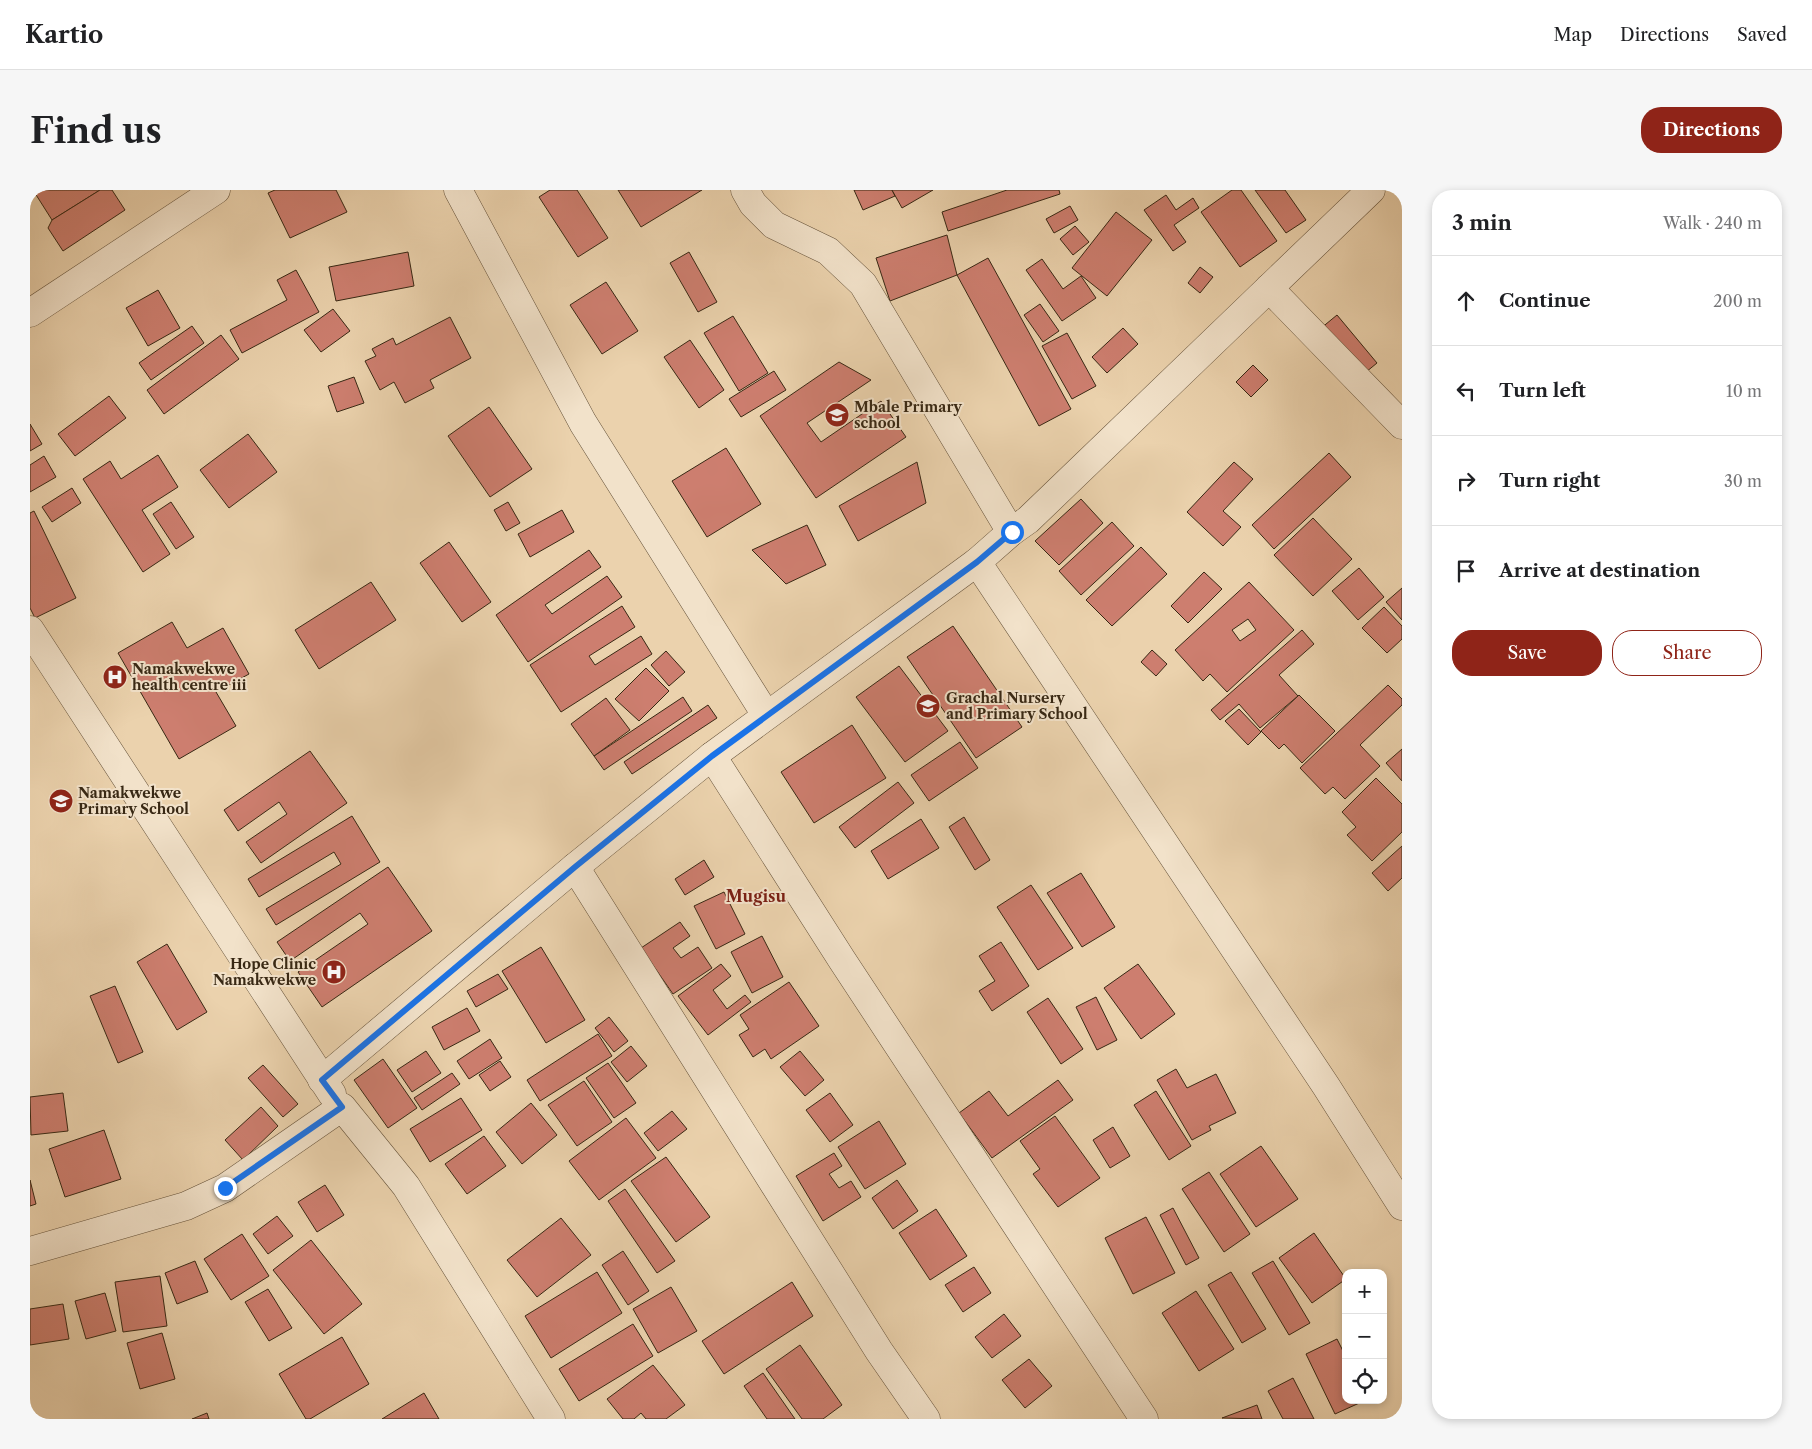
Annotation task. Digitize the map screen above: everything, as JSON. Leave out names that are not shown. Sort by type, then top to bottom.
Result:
[{"type":"street","points":[[30,313],[216,190]]},
{"type":"street","points":[[458,190],[583,424],[766,715]]},
{"type":"street","points":[[745,190],[753,204],[774,226],[828,251],[863,284],[1012,532]]},
{"type":"street","points":[[322,1080],[575,867],[712,756],[977,562],[1028,520],[1371,190]]},
{"type":"street","points":[[1269,288],[1402,425]]},
{"type":"street","points":[[977,562],[1321,1078],[1402,1206]]},
{"type":"street","points":[[30,630],[322,1080],[406,1186],[550,1419]]},
{"type":"street","points":[[712,756],[842,960],[1144,1419]]},
{"type":"street","points":[[575,867],[879,1351],[926,1419]]},
{"type":"street","points":[[30,1252],[186,1206],[210,1195],[225,1188],[342,1107]]},
{"type":"building","points":[[33,190],[100,190],[52,220]]},
{"type":"building","points":[[100,190],[112,190],[125,210],[63,251],[48,228],[52,220]]},
{"type":"building","points":[[275,190],[336,190],[347,212],[290,238],[268,193]]},
{"type":"building","points":[[550,190],[577,190],[608,238],[578,257],[539,197]]},
{"type":"building","points":[[618,190],[702,190],[641,227]]},
{"type":"building","points":[[854,190],[892,190],[895,196],[863,210]]},
{"type":"building","points":[[892,190],[933,190],[902,208]]},
{"type":"building","points":[[1007,190],[1059,190],[1060,194],[948,231],[942,212]]},
{"type":"building","points":[[1232,190],[1241,190],[1277,241],[1240,267],[1201,212]]},
{"type":"building","points":[[1255,190],[1285,190],[1306,220],[1286,233]]},
{"type":"building","points":[[1166,195],[1176,210],[1193,198],[1199,208],[1174,225],[1186,242],[1173,251],[1144,210]]},
{"type":"building","points":[[1070,206],[1078,220],[1054,233],[1046,219]]},
{"type":"building","points":[[1116,212],[1152,240],[1107,296],[1072,268]]},
{"type":"building","points":[[1075,226],[1089,242],[1073,255],[1060,239]]},
{"type":"building","points":[[947,235],[957,275],[890,301],[876,258]]},
{"type":"building","points":[[408,252],[414,286],[336,301],[329,267]]},
{"type":"building","points":[[689,252],[717,302],[698,312],[670,263]]},
{"type":"building","points":[[988,258],[1071,409],[1039,426],[957,275]]},
{"type":"building","points":[[1042,259],[1063,289],[1081,276],[1096,298],[1062,321],[1026,270]]},
{"type":"building","points":[[1200,267],[1213,277],[1200,293],[1188,283]]},
{"type":"building","points":[[296,270],[319,312],[242,353],[230,330],[287,300],[277,280]]},
{"type":"building","points":[[606,282],[638,331],[602,354],[570,305]]},
{"type":"building","points":[[158,290],[180,328],[148,346],[126,308]]},
{"type":"building","points":[[1040,304],[1059,331],[1043,342],[1024,315]]},
{"type":"building","points":[[333,309],[350,331],[321,352],[304,330]]},
{"type":"building","points":[[1337,315],[1377,363],[1360,377],[1320,329]]},
{"type":"building","points":[[733,316],[768,373],[739,391],[704,333]]},
{"type":"building","points":[[450,317],[471,358],[430,380],[434,388],[405,403],[394,382],[380,390],[365,361],[376,356],[372,349],[393,338],[396,345]]},
{"type":"building","points":[[192,326],[204,343],[151,380],[139,363]]},
{"type":"building","points":[[1123,328],[1138,344],[1107,373],[1092,357]]},
{"type":"building","points":[[1067,333],[1096,386],[1072,399],[1042,346]]},
{"type":"building","points":[[221,335],[239,359],[164,414],[147,390]]},
{"type":"building","points":[[690,340],[724,390],[699,408],[664,357]]},
{"type":"building","points":[[839,362],[871,380],[807,423],[821,442],[881,401],[906,437],[816,498],[760,416]]},
{"type":"building","points":[[1253,365],[1268,380],[1251,397],[1236,382]]},
{"type":"building","points":[[774,371],[786,390],[741,417],[729,399]]},
{"type":"building","points":[[354,377],[364,403],[337,412],[328,386]]},
{"type":"building","points":[[109,396],[126,418],[75,456],[58,434]]},
{"type":"building","points":[[489,407],[532,469],[490,497],[448,436]]},
{"type":"building","points":[[30,424],[42,444],[30,451]]},
{"type":"building","points":[[248,434],[277,472],[229,508],[200,470]]},
{"type":"building","points":[[726,448],[761,504],[707,537],[672,481]]},
{"type":"building","points":[[1329,453],[1351,477],[1274,549],[1252,525]]},
{"type":"building","points":[[158,455],[178,487],[142,510],[170,554],[143,572],[83,479],[110,461],[121,479]]},
{"type":"building","points":[[44,456],[56,477],[30,492],[30,465]]},
{"type":"building","points":[[917,462],[926,503],[858,541],[839,506]]},
{"type":"building","points":[[1234,462],[1253,479],[1223,511],[1241,527],[1223,546],[1187,512]]},
{"type":"building","points":[[72,488],[81,503],[52,522],[42,507]]},
{"type":"building","points":[[1081,499],[1103,523],[1059,565],[1035,541]]},
{"type":"building","points":[[171,502],[194,537],[176,549],[153,514]]},
{"type":"building","points":[[508,502],[520,523],[506,531],[494,510]]},
{"type":"building","points":[[562,510],[574,532],[530,557],[518,534]]},
{"type":"building","points":[[34,511],[76,598],[35,618],[30,608],[30,513]]},
{"type":"building","points":[[1313,518],[1352,559],[1313,596],[1274,555]]},
{"type":"building","points":[[1112,522],[1134,546],[1081,595],[1059,571]]},
{"type":"building","points":[[807,525],[826,565],[786,584],[752,550]]},
{"type":"building","points":[[449,542],[491,602],[462,622],[420,563]]},
{"type":"building","points":[[1141,547],[1167,574],[1112,626],[1086,600]]},
{"type":"building","points":[[589,550],[601,567],[545,605],[552,614],[607,576],[622,597],[528,662],[496,615]]},
{"type":"building","points":[[1359,568],[1384,597],[1358,620],[1332,591]]},
{"type":"building","points":[[1204,572],[1222,589],[1188,623],[1171,606]]},
{"type":"building","points":[[371,582],[396,620],[319,669],[295,630]]},
{"type":"building","points":[[1249,582],[1294,630],[1227,692],[1210,674],[1203,681],[1175,650]],"holes":[[[1248,619],[1256,630],[1240,641],[1232,630]]]},
{"type":"building","points":[[1402,588],[1402,620],[1386,602]]},
{"type":"building","points":[[622,606],[635,627],[589,656],[595,665],[641,636],[652,654],[561,712],[530,665]]},
{"type":"building","points":[[1384,607],[1402,626],[1402,639],[1387,653],[1362,628]]},
{"type":"building","points":[[172,622],[187,648],[223,628],[249,674],[216,692],[236,726],[179,759],[118,653]]},
{"type":"building","points":[[953,626],[1022,727],[976,758],[907,657]]},
{"type":"building","points":[[1302,630],[1314,644],[1279,675],[1298,696],[1260,728],[1239,704],[1220,720],[1211,710]]},
{"type":"building","points":[[1152,650],[1167,664],[1156,676],[1141,662]]},
{"type":"building","points":[[666,651],[685,672],[669,686],[651,665]]},
{"type":"building","points":[[899,666],[948,731],[905,762],[856,697]]},
{"type":"building","points":[[646,668],[669,691],[639,721],[615,699]]},
{"type":"building","points":[[1388,685],[1402,699],[1402,705],[1360,745],[1380,766],[1345,799],[1333,787],[1325,794],[1300,768]]},
{"type":"building","points":[[1299,695],[1335,731],[1302,763],[1284,744],[1279,749],[1261,731]]},
{"type":"building","points":[[683,697],[692,711],[604,770],[594,756]]},
{"type":"building","points":[[606,698],[630,730],[594,756],[571,724]]},
{"type":"building","points":[[708,705],[717,718],[632,774],[624,762]]},
{"type":"building","points":[[1239,709],[1261,732],[1248,745],[1225,721]]},
{"type":"building","points":[[852,725],[886,778],[814,823],[781,772]]},
{"type":"building","points":[[960,742],[978,768],[929,801],[911,775]]},
{"type":"building","points":[[1402,749],[1402,781],[1386,763]]},
{"type":"building","points":[[310,751],[347,803],[261,863],[246,842],[287,814],[279,802],[238,831],[224,810]]},
{"type":"building","points":[[1376,778],[1402,804],[1402,832],[1372,861],[1347,835],[1356,827],[1342,812]]},
{"type":"building","points":[[898,782],[914,803],[855,848],[839,827]]},
{"type":"building","points":[[352,816],[380,862],[276,925],[266,909],[341,864],[334,852],[259,897],[248,879]]},
{"type":"building","points":[[964,817],[990,860],[975,870],[949,827]]},
{"type":"building","points":[[921,819],[939,848],[888,879],[871,851]]},
{"type":"building","points":[[1402,846],[1402,878],[1388,891],[1372,873]]},
{"type":"building","points":[[704,860],[714,877],[685,895],[675,879]]},
{"type":"building","points":[[388,867],[432,931],[322,1007],[298,972],[368,924],[360,913],[290,961],[277,942]]},
{"type":"building","points":[[1081,873],[1115,927],[1082,947],[1047,893]]},
{"type":"building","points":[[1031,885],[1073,948],[1038,970],[997,907]]},
{"type":"building","points":[[724,892],[745,934],[716,949],[694,906]]},
{"type":"building","points":[[680,922],[690,936],[673,948],[681,958],[698,947],[712,968],[673,994],[641,948]]},
{"type":"building","points":[[762,936],[783,977],[752,993],[731,952]]},
{"type":"building","points":[[1001,942],[1029,986],[992,1011],[979,991],[995,981],[979,956]]},
{"type":"building","points":[[167,944],[207,1012],[177,1030],[137,962]]},
{"type":"building","points":[[541,947],[585,1020],[546,1043],[502,971]]},
{"type":"building","points":[[721,964],[731,976],[713,990],[727,1009],[745,995],[751,1002],[708,1035],[678,996]]},
{"type":"building","points":[[1138,964],[1175,1014],[1141,1039],[1104,988]]},
{"type":"building","points":[[498,974],[508,989],[476,1007],[467,991]]},
{"type":"building","points":[[789,982],[819,1026],[771,1059],[765,1049],[753,1057],[739,1035],[749,1029],[740,1015]]},
{"type":"building","points":[[115,986],[143,1052],[118,1063],[90,996]]},
{"type":"building","points":[[1096,997],[1117,1040],[1097,1050],[1076,1007]]},
{"type":"building","points":[[1048,998],[1083,1049],[1061,1064],[1027,1012]]},
{"type":"building","points":[[467,1008],[480,1031],[444,1050],[432,1027]]},
{"type":"building","points":[[609,1017],[628,1041],[614,1052],[595,1028]]},
{"type":"building","points":[[598,1034],[612,1056],[540,1101],[527,1080]]},
{"type":"building","points":[[490,1039],[502,1058],[469,1079],[457,1061]]},
{"type":"building","points":[[631,1046],[647,1066],[627,1082],[611,1062]]},
{"type":"building","points":[[426,1051],[441,1073],[412,1092],[397,1070]]},
{"type":"building","points":[[800,1051],[824,1080],[805,1096],[780,1067]]},
{"type":"building","points":[[383,1059],[417,1108],[388,1128],[354,1080]]},
{"type":"building","points":[[500,1061],[511,1077],[490,1091],[479,1075]]},
{"type":"building","points":[[608,1063],[636,1103],[614,1118],[586,1078]]},
{"type":"building","points":[[263,1065],[298,1104],[283,1117],[248,1078]]},
{"type":"building","points":[[1176,1069],[1187,1088],[1216,1074],[1236,1113],[1209,1126],[1211,1130],[1192,1140],[1157,1080]]},
{"type":"building","points":[[452,1073],[460,1084],[422,1110],[414,1098]]},
{"type":"building","points":[[1058,1080],[1073,1100],[992,1158],[959,1113],[989,1091],[1008,1116]]},
{"type":"building","points":[[584,1081],[612,1122],[577,1146],[548,1105]]},
{"type":"building","points":[[1156,1091],[1191,1146],[1169,1160],[1134,1105]]},
{"type":"building","points":[[63,1093],[68,1131],[31,1135],[30,1097]]},
{"type":"building","points":[[830,1093],[853,1125],[830,1142],[806,1110]]},
{"type":"building","points":[[461,1098],[482,1130],[430,1162],[410,1129]]},
{"type":"building","points":[[531,1103],[557,1135],[522,1164],[496,1132]]},
{"type":"building","points":[[261,1107],[278,1126],[243,1160],[225,1140]]},
{"type":"building","points":[[672,1111],[687,1129],[658,1151],[644,1133]]},
{"type":"building","points":[[1055,1116],[1100,1178],[1058,1207],[1033,1174],[1040,1169],[1020,1141]]},
{"type":"building","points":[[626,1118],[656,1158],[599,1200],[569,1161]]},
{"type":"building","points":[[879,1121],[906,1164],[865,1189],[838,1147]]},
{"type":"building","points":[[1113,1127],[1130,1156],[1110,1168],[1093,1140]]},
{"type":"building","points":[[104,1130],[121,1179],[65,1197],[49,1149]]},
{"type":"building","points":[[484,1136],[506,1166],[467,1194],[445,1164]]},
{"type":"building","points":[[1261,1146],[1298,1199],[1256,1227],[1220,1174]]},
{"type":"building","points":[[834,1153],[842,1166],[829,1174],[839,1188],[851,1181],[861,1197],[823,1221],[796,1176]]},
{"type":"building","points":[[666,1157],[710,1217],[676,1242],[631,1181]]},
{"type":"building","points":[[1209,1172],[1250,1234],[1224,1252],[1182,1189]]},
{"type":"building","points":[[30,1180],[36,1204],[30,1206]]},
{"type":"building","points":[[897,1180],[918,1211],[893,1229],[872,1198]]},
{"type":"building","points":[[325,1185],[344,1215],[317,1232],[298,1202]]},
{"type":"building","points":[[625,1189],[675,1261],[657,1273],[608,1201]]},
{"type":"building","points":[[1173,1208],[1199,1258],[1186,1265],[1160,1215]]},
{"type":"building","points":[[936,1209],[967,1256],[930,1280],[899,1233]]},
{"type":"building","points":[[277,1216],[293,1236],[268,1254],[253,1234]]},
{"type":"building","points":[[1146,1217],[1175,1273],[1133,1294],[1105,1238]]},
{"type":"building","points":[[561,1218],[591,1255],[537,1297],[507,1260]]},
{"type":"building","points":[[1314,1233],[1342,1273],[1342,1282],[1312,1303],[1279,1258]]},
{"type":"building","points":[[242,1234],[269,1276],[231,1300],[204,1259]]},
{"type":"building","points":[[311,1240],[362,1304],[324,1334],[273,1270]]},
{"type":"building","points":[[623,1251],[649,1291],[628,1305],[602,1265]]},
{"type":"building","points":[[195,1261],[208,1292],[177,1304],[165,1273]]},
{"type":"building","points":[[1273,1261],[1310,1323],[1289,1335],[1252,1273]]},
{"type":"building","points":[[974,1267],[991,1293],[963,1312],[945,1285]]},
{"type":"building","points":[[597,1272],[622,1313],[551,1358],[525,1316]]},
{"type":"building","points":[[1231,1272],[1266,1329],[1242,1343],[1208,1285]]},
{"type":"building","points":[[160,1276],[167,1326],[123,1332],[115,1282]]},
{"type":"building","points":[[792,1282],[813,1316],[724,1374],[702,1341]]},
{"type":"building","points":[[671,1287],[697,1331],[658,1353],[633,1309]]},
{"type":"building","points":[[268,1289],[292,1328],[269,1341],[245,1302]]},
{"type":"building","points":[[1196,1291],[1234,1349],[1199,1371],[1162,1313]]},
{"type":"building","points":[[105,1293],[116,1331],[86,1339],[75,1301]]},
{"type":"building","points":[[63,1304],[69,1339],[30,1345],[30,1309]]},
{"type":"building","points":[[1004,1314],[1021,1336],[992,1358],[975,1337]]},
{"type":"building","points":[[633,1324],[653,1356],[579,1401],[559,1369]]},
{"type":"building","points":[[162,1333],[175,1379],[140,1389],[127,1343]]},
{"type":"building","points":[[342,1337],[369,1384],[310,1419],[306,1419],[279,1374]]},
{"type":"building","points":[[1337,1339],[1342,1349],[1342,1404],[1357,1404],[1335,1414],[1306,1354]]},
{"type":"building","points":[[800,1345],[842,1405],[823,1419],[802,1419],[766,1369]]},
{"type":"building","points":[[1029,1359],[1052,1386],[1025,1408],[1002,1380]]},
{"type":"building","points":[[653,1365],[685,1405],[666,1419],[646,1419],[641,1413],[634,1419],[623,1419],[607,1399]]},
{"type":"building","points":[[763,1373],[795,1419],[767,1419],[744,1386]]},
{"type":"building","points":[[1293,1378],[1314,1419],[1283,1419],[1268,1391]]},
{"type":"building","points":[[424,1393],[439,1419],[382,1419]]},
{"type":"building","points":[[1257,1405],[1262,1419],[1222,1418]]},
{"type":"building","points":[[207,1413],[209,1419],[192,1419]]},
{"type":"place","name":"Mbale Primary school","points":[[837,415]]},
{"type":"place","name":"Namakwekwe health centre iii","points":[[115,677]]},
{"type":"place","name":"Grachal Nursery and Primary School","points":[[928,706]]},
{"type":"place","name":"Namakwekwe Primary School","points":[[61,801]]},
{"type":"place","name":"Hope Clinic Namakwekwe","points":[[334,972]]},
{"type":"district","name":"Mugisu","points":[[756,896]]},
{"type":"route","points":[[225,1188],[342,1107],[322,1080],[575,867],[712,756],[977,562],[1012,532]]}]
